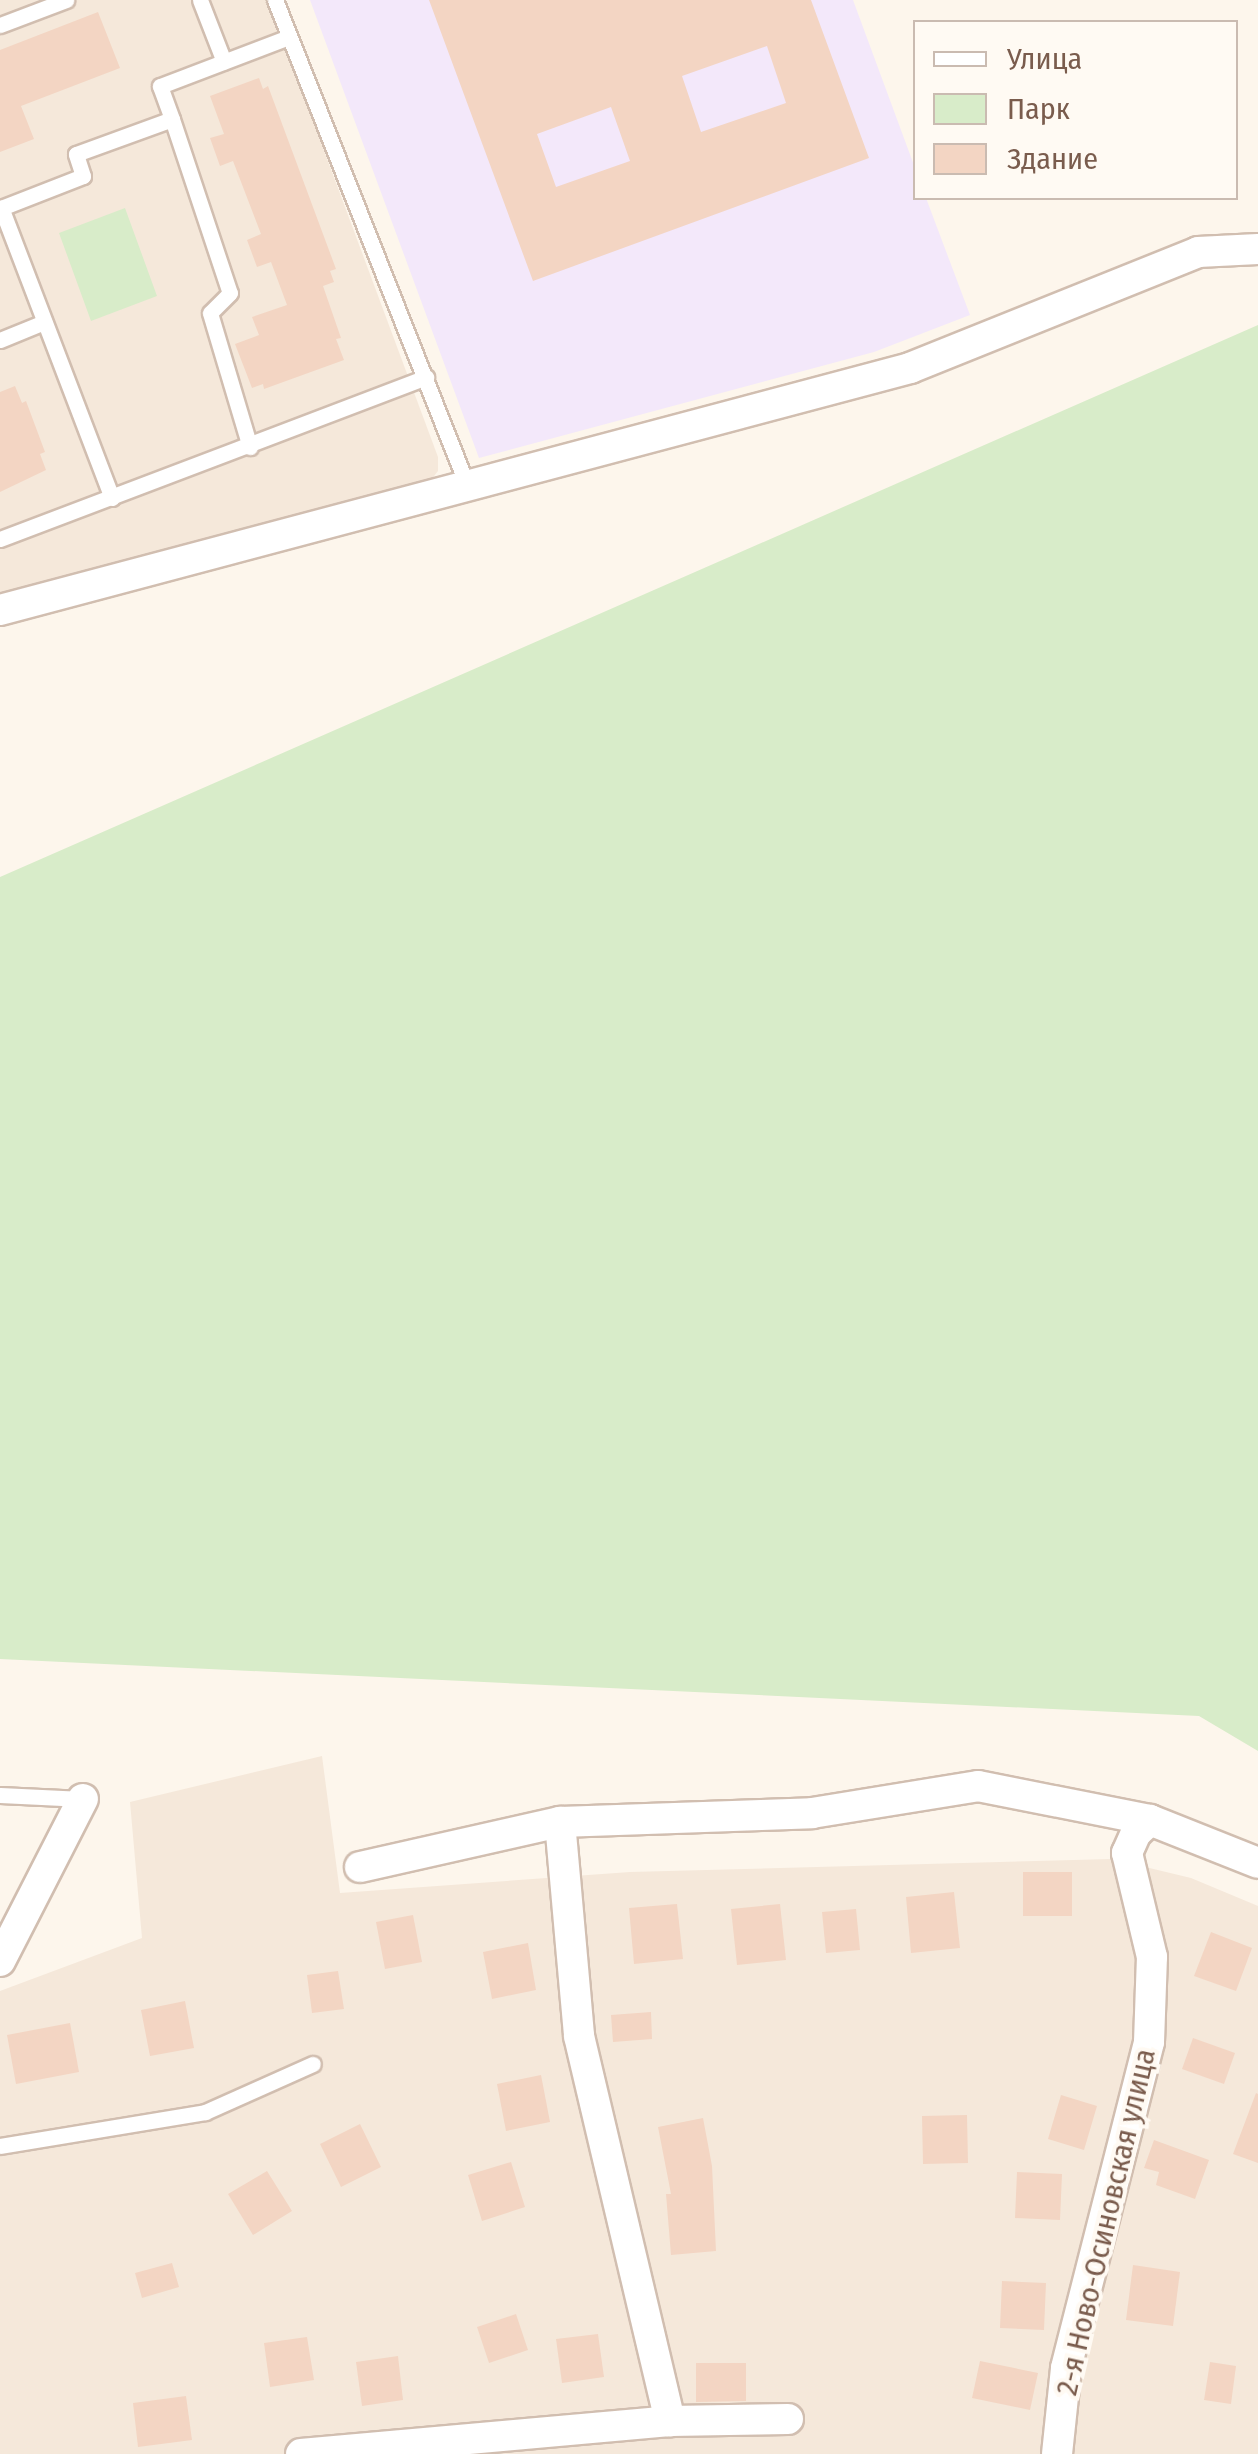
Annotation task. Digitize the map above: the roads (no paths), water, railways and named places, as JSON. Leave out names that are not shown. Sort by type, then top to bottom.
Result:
[{"type":"street","points":[[0,610],[910,368],[1198,252],[1258,249]]},
{"type":"street","points":[[360,1866],[560,1822],[812,1814],[978,1786],[1150,1820],[1258,1862]]},
{"type":"street","points":[[0,1962],[83,1799]]},
{"type":"street","name":"2-я Ново-Осиновская улица","points":[[1058,2454],[1066,2368],[1149,2042],[1152,1957],[1127,1853],[1136,1833],[1150,1820]]},
{"type":"street","points":[[560,1822],[579,2036],[670,2421]]},
{"type":"street","points":[[301,2454],[670,2421],[788,2418]]},
{"type":"lane","points":[[0,25],[66,0]]},
{"type":"lane","points":[[200,0],[224,62]]},
{"type":"lane","points":[[275,0],[467,485]]},
{"type":"lane","points":[[250,447],[210,313],[230,293],[160,86],[289,37]]},
{"type":"lane","points":[[112,498],[1,208],[83,176],[76,154],[172,119]]},
{"type":"lane","points":[[0,340],[44,322]]},
{"type":"lane","points":[[0,538],[250,447],[426,377]]},
{"type":"lane","points":[[0,1795],[83,1799]]},
{"type":"lane","points":[[0,2146],[205,2112],[314,2064]]}]
